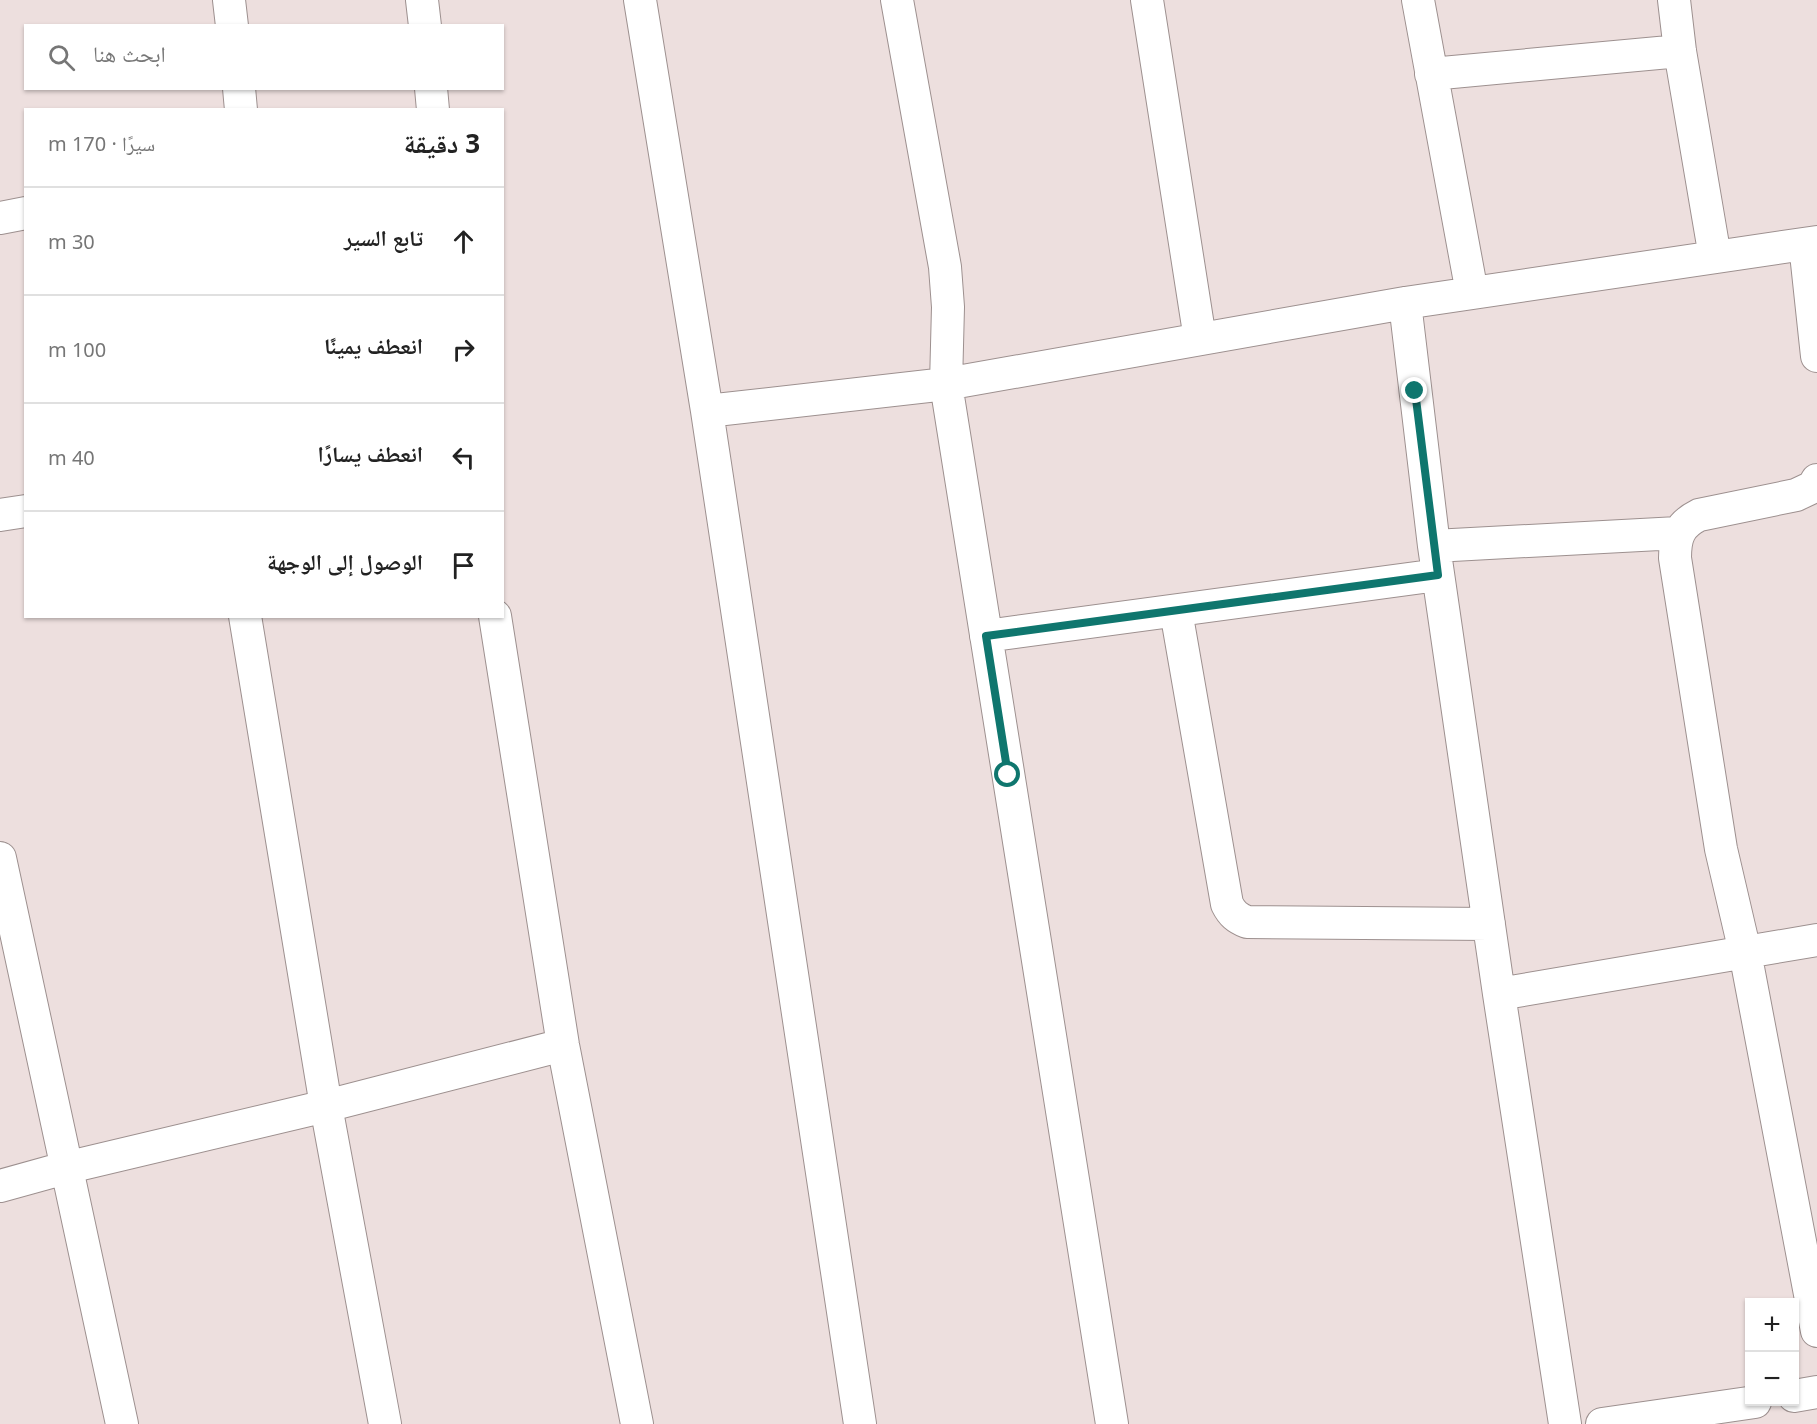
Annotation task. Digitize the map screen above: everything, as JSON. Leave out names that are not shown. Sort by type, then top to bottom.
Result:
[{"type":"street","points":[[229,0],[232,24]]},
{"type":"street","points":[[422,0],[424,24]]},
{"type":"street","points":[[640,0],[707,411],[860,1424]]},
{"type":"street","points":[[897,0],[945,267],[948,307],[946,384],[1112,1424]]},
{"type":"street","points":[[1148,0],[1200,339]]},
{"type":"street","points":[[1418,0],[1472,293]]},
{"type":"street","points":[[1674,0],[1680,51],[1715,257]]},
{"type":"street","points":[[1431,74],[1680,51]]},
{"type":"street","points":[[238,90],[241,108]]},
{"type":"street","points":[[431,90],[433,108]]},
{"type":"street","points":[[0,218],[24,213]]},
{"type":"street","points":[[707,411],[946,384],[1405,303],[1811,243],[1817,356]]},
{"type":"street","points":[[1405,303],[1436,561],[1565,1424]]},
{"type":"street","points":[[1817,480],[1813,487],[1796,495],[1699,515],[1683,525],[1675,544],[1680,598],[1721,849],[1745,952],[1817,1331]]},
{"type":"street","points":[[0,515],[24,511]]},
{"type":"street","points":[[986,636],[1176,611],[1436,561],[1678,533]]},
{"type":"street","points":[[1176,611],[1230,912],[1247,922],[1489,924]]},
{"type":"street","points":[[245,618],[326,1106],[385,1424]]},
{"type":"street","points":[[495,618],[563,1046],[637,1424]]},
{"type":"street","points":[[0,858],[122,1424]]},
{"type":"street","points":[[1499,994],[1817,940]]},
{"type":"street","points":[[0,1186],[563,1046]]},
{"type":"street","points":[[1799,1395],[1817,1392]]},
{"type":"street","points":[[1602,1424],[1745,1403]]},
{"type":"route","points":[[1008,775],[986,636],[1438,575],[1415,391]]}]
